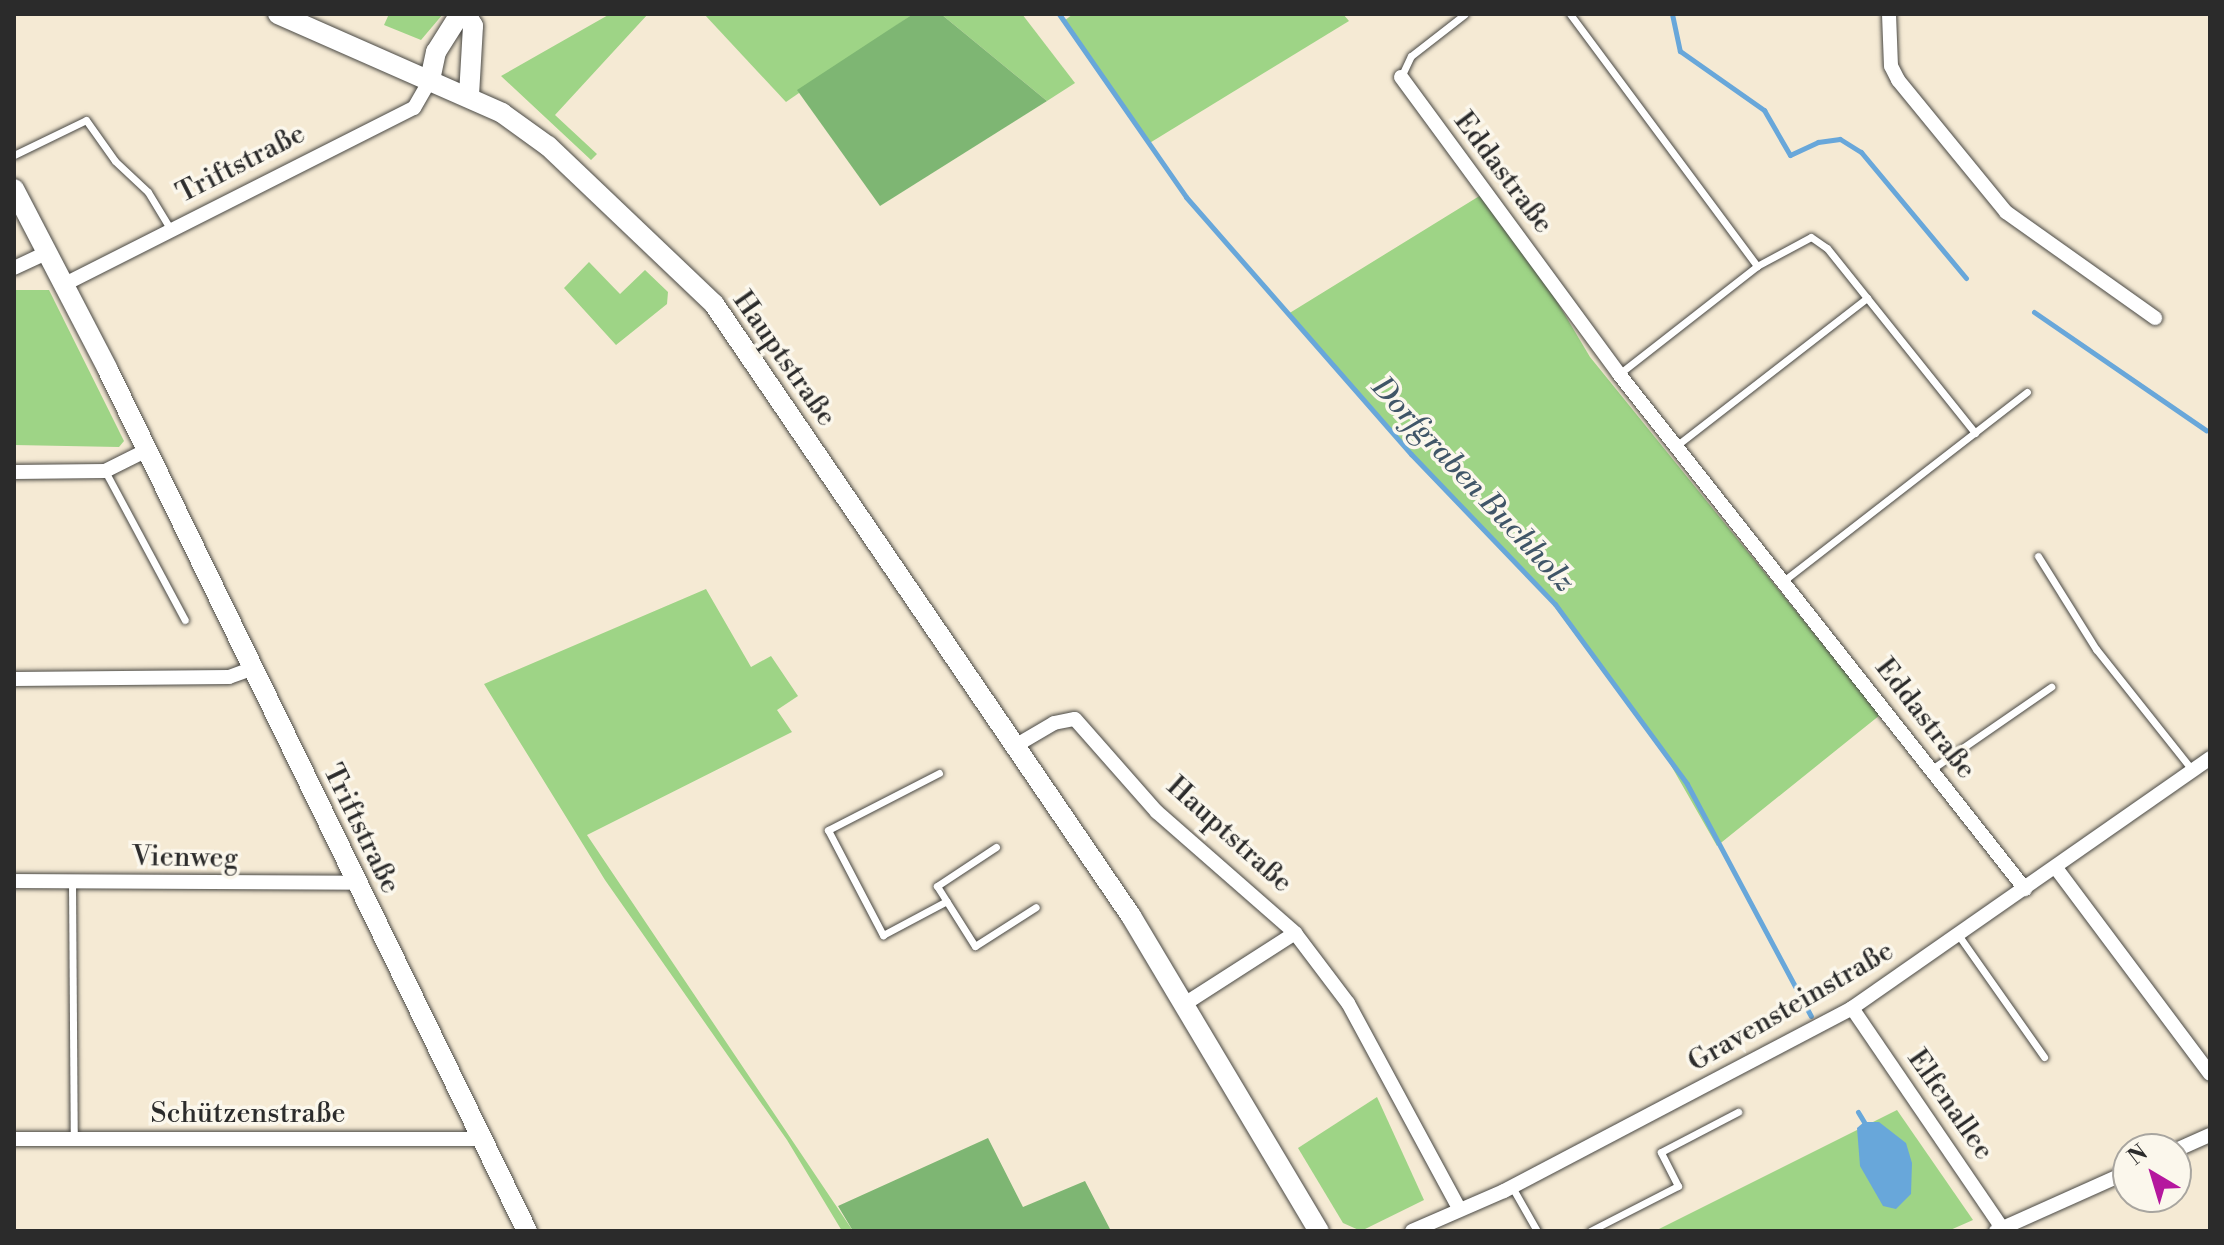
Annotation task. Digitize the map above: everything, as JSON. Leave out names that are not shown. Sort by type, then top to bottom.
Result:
[{"type":"main road","name":"Hauptstraße","points":[[278,14],[469,96],[548,146],[714,304],[1131,916],[1319,1231]]},
{"type":"main road","points":[[430,80],[436,52],[463,14],[473,26],[469,96]]},
{"type":"main road","name":"Triftstraße","points":[[14,189],[147,450],[527,1231]]},
{"type":"street","points":[[1889,14],[1891,66],[1898,80],[2006,212],[2155,318]]},
{"type":"street","name":"Eddastraße","points":[[1401,77],[1619,374],[2025,889]]},
{"type":"street","name":"Triftstraße","points":[[65,284],[414,108],[430,80]]},
{"type":"street","points":[[14,268],[48,252]]},
{"type":"street","points":[[14,472],[105,471],[147,450]]},
{"type":"street","points":[[14,679],[229,677],[251,669]]},
{"type":"street","name":"Hauptstraße","points":[[1015,746],[1054,723],[1075,719],[1157,812],[1295,933],[1348,1003],[1460,1210]]},
{"type":"street","name":"Gravensteinstraße","points":[[1412,1231],[1438,1225],[1460,1210],[1512,1187],[1852,1008],[2210,758]]},
{"type":"street","points":[[2056,868],[2210,1074]]},
{"type":"street","name":"Vienweg","points":[[14,881],[356,883]]},
{"type":"street","name":"Hauptstraße","points":[[1183,1005],[1295,933]]},
{"type":"street","name":"Elfenallee","points":[[1852,1008],[2001,1230]]},
{"type":"street","name":"Schützenstraße","points":[[14,1139],[482,1139]]},
{"type":"street","points":[[2001,1230],[2112,1179]]},
{"type":"lane","name":"Eddastraße","points":[[1401,77],[1411,56],[1465,14]]},
{"type":"lane","points":[[1570,14],[1757,266]]},
{"type":"lane","points":[[14,155],[86,120],[115,161],[148,192],[171,231]]},
{"type":"lane","points":[[1619,374],[1757,266],[1791,243],[1811,237],[1827,248],[1975,433]]},
{"type":"lane","points":[[1676,446],[1867,298]]},
{"type":"lane","points":[[1782,582],[2027,392]]},
{"type":"lane","points":[[105,471],[185,620]]},
{"type":"lane","points":[[2038,556],[2096,649],[2193,771]]},
{"type":"lane","points":[[1932,769],[2051,687]]},
{"type":"lane","points":[[939,773],[828,830],[883,935],[947,901]]},
{"type":"lane","points":[[996,847],[937,886],[975,946],[1036,907]]},
{"type":"lane","points":[[72,882],[74,1139]]},
{"type":"lane","points":[[1959,936],[2044,1057]]},
{"type":"lane","points":[[1590,1231],[1678,1186],[1661,1152],[1738,1112]]},
{"type":"lane","points":[[1512,1187],[1537,1231]]},
{"type":"green space","points":[[389,14],[443,14],[421,40],[384,25]]},
{"type":"green space","points":[[610,14],[648,14],[555,115],[597,154],[591,160],[501,76]]},
{"type":"green space","points":[[704,14],[913,14],[786,102]]},
{"type":"green space","points":[[913,14],[941,14],[1047,101],[880,206],[797,90]]},
{"type":"green space","points":[[941,14],[1022,14],[1075,83],[1047,101]]},
{"type":"green space","points":[[1073,14],[1343,14],[1349,21],[1148,144],[1064,21]]},
{"type":"green space","points":[[1481,195],[1533,261],[1590,357],[1880,715],[1717,846],[1665,755],[1545,594],[1411,454],[1288,314]]},
{"type":"green space","points":[[589,262],[620,294],[645,270],[668,292],[667,304],[616,345],[564,288]]},
{"type":"green space","points":[[14,290],[49,290],[124,441],[119,447],[14,445]]},
{"type":"green space","points":[[706,589],[751,667],[771,656],[798,696],[777,710],[792,732],[587,835],[853,1231],[842,1231],[787,1140],[605,880],[484,684]]},
{"type":"green space","points":[[1377,1097],[1424,1200],[1361,1231],[1343,1223],[1298,1148]]},
{"type":"green space","points":[[1897,1110],[1973,1220],[1948,1231],[1655,1231]]},
{"type":"green space","points":[[988,1138],[1023,1207],[1085,1181],[1111,1231],[853,1231],[838,1206]]},
{"type":"water","points":[[1864,1122],[1879,1122],[1906,1143],[1912,1163],[1911,1194],[1896,1209],[1883,1206],[1860,1166],[1857,1128]]},
{"type":"waterway","name":"Dorfgraben Buchholz","points":[[1059,14],[1186,197],[1411,454],[1555,604],[1687,784],[1811,1016]]},
{"type":"waterway","points":[[1672,14],[1680,51],[1764,110],[1790,155],[1818,142],[1840,139],[1861,152],[1966,278]]},
{"type":"waterway","points":[[2034,312],[2206,430]]},
{"type":"waterway","name":"Dorfgraben Buchholz","points":[[1858,1112],[1864,1122]]},
{"type":"tram line","points":[[1281,1231],[1330,1231]]}]
